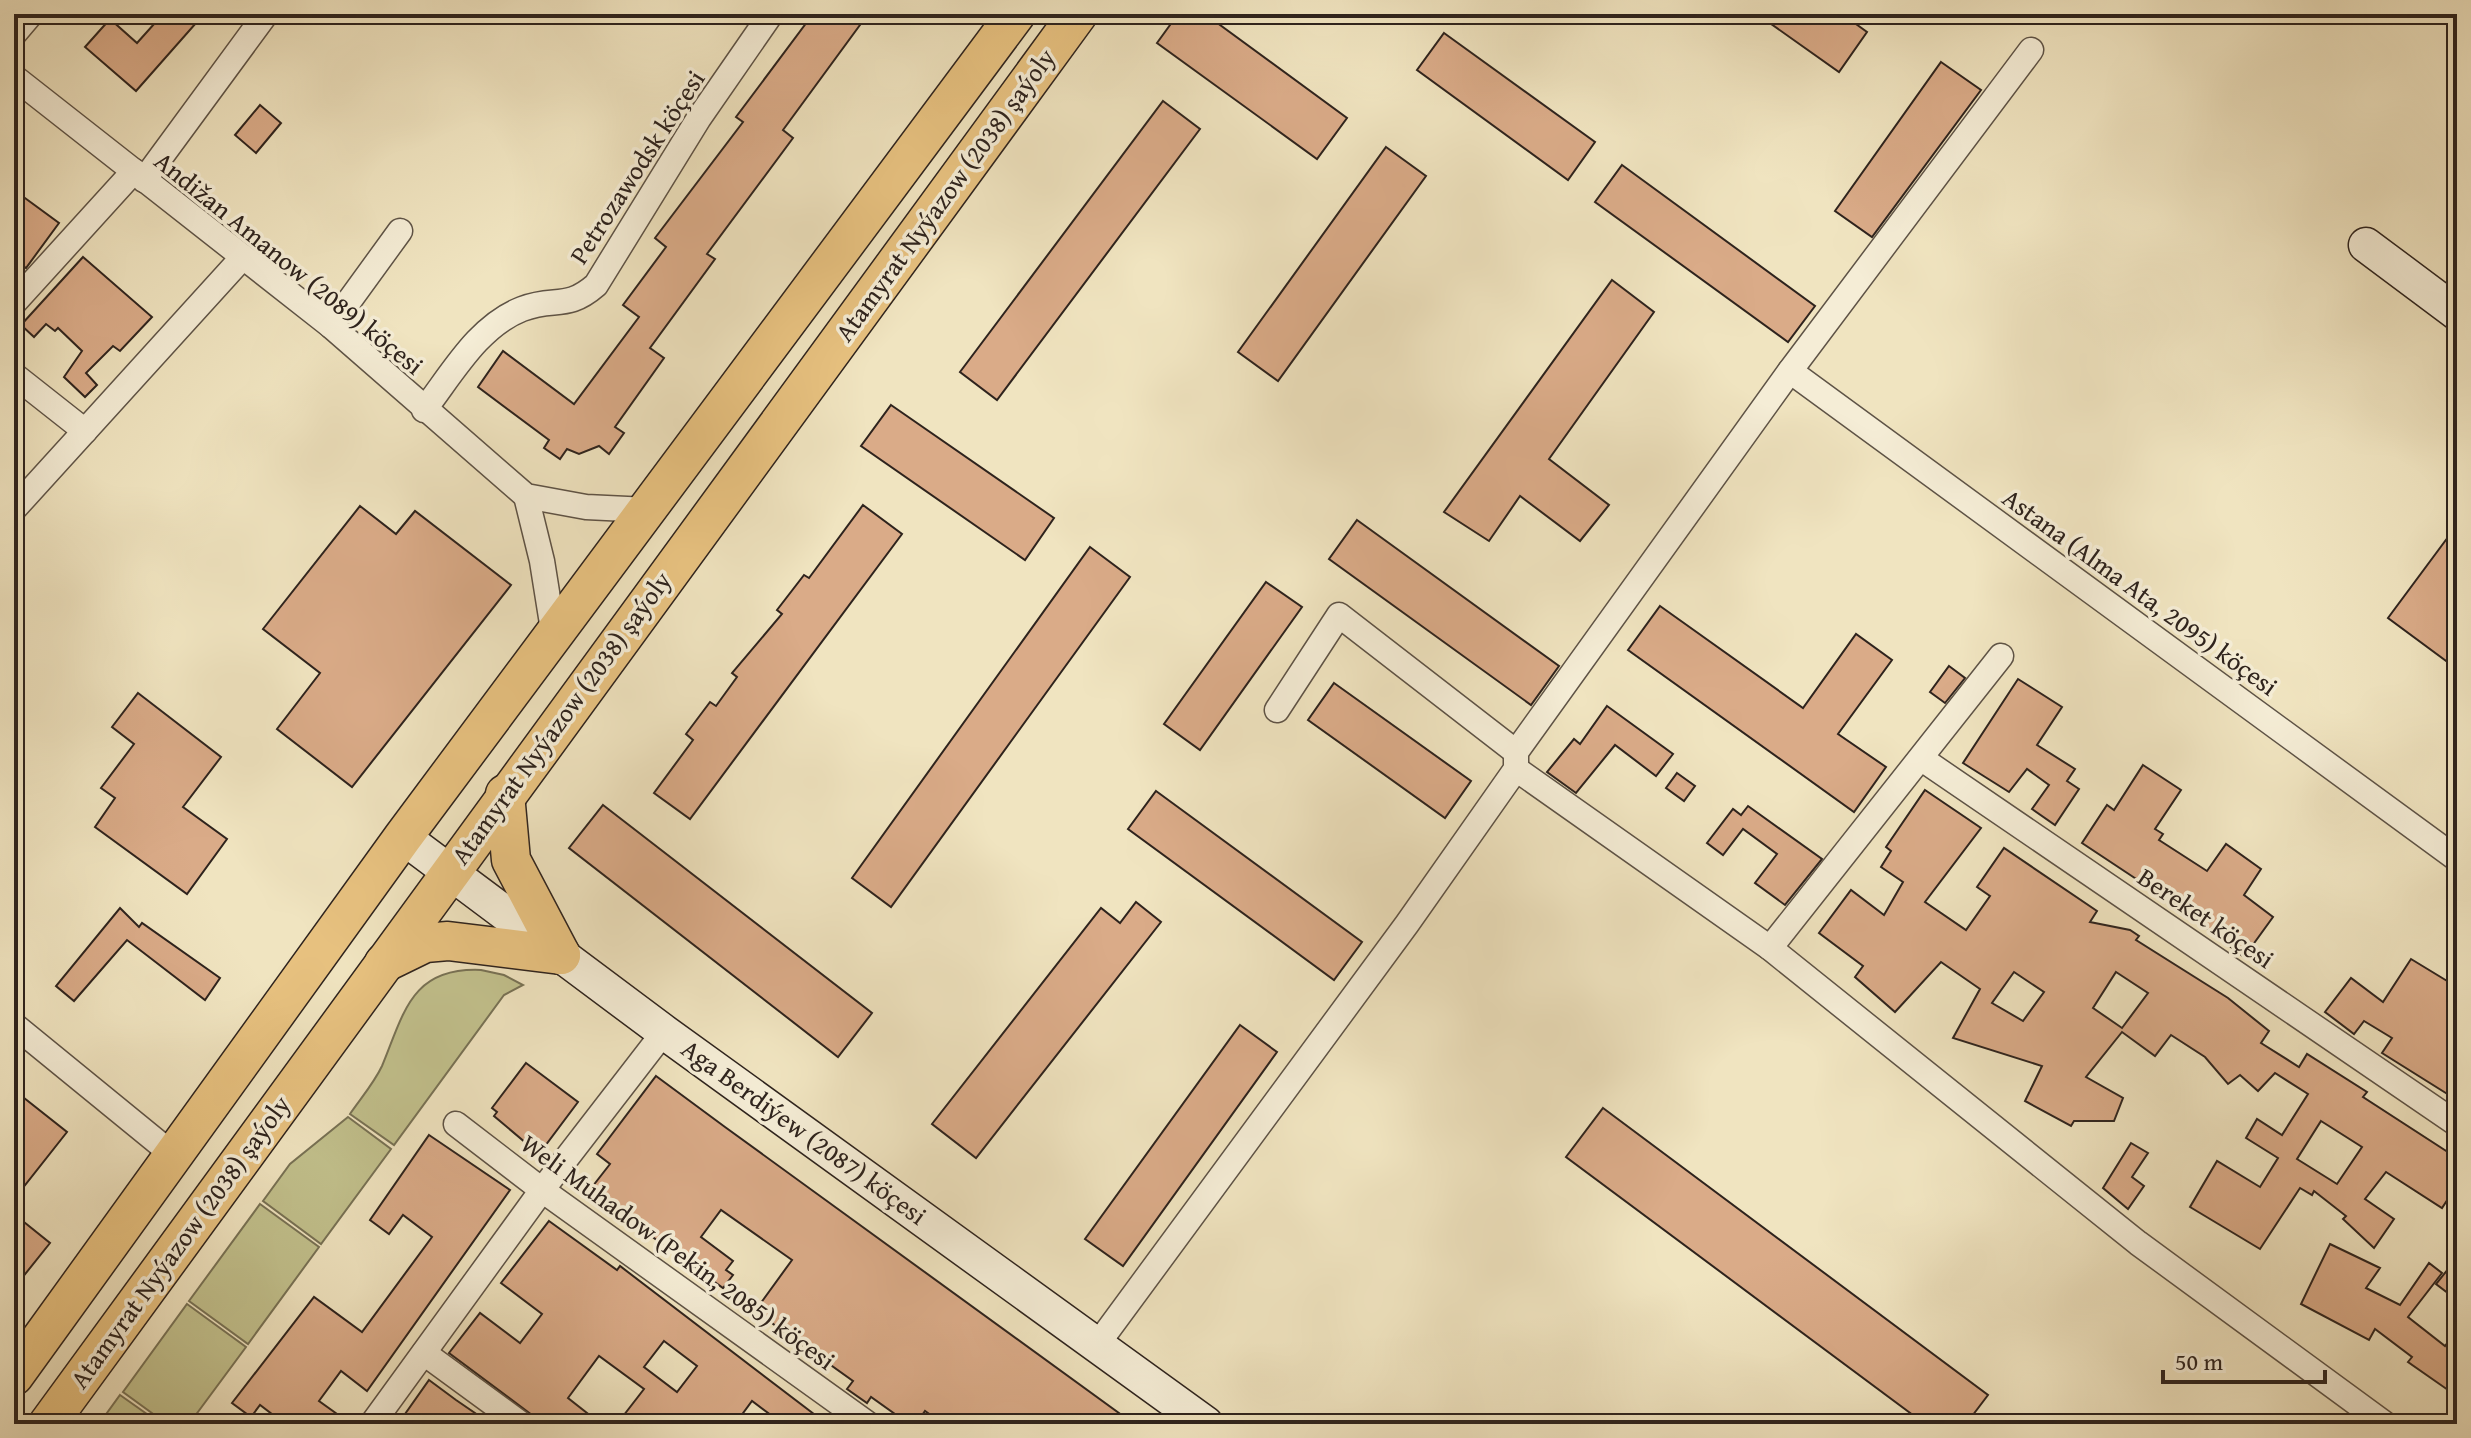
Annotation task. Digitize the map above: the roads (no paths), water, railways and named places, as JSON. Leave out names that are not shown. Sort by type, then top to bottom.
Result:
[{"type":"main road","name":"Atamyrat Nyýazow (2038) şaýoly","points":[[14,1376],[403,837],[1016,14]]},
{"type":"main road","name":"Atamyrat Nyýazow (2038) şaýoly","points":[[48,1424],[505,794],[1078,14]]},
{"type":"main road","points":[[505,794],[511,860],[561,955]]},
{"type":"main road","points":[[381,964],[425,943],[448,941],[561,955]]},
{"type":"street","points":[[14,34],[31,14]]},
{"type":"street","points":[[16,297],[139,176],[266,14]]},
{"type":"street","name":"Petrozawodsk köçesi","points":[[424,410],[490,326],[522,309],[548,301],[579,300],[596,285],[699,118],[771,14]]},
{"type":"street","points":[[1097,1345],[1407,924],[1516,760],[1790,371],[2031,50]]},
{"type":"street","name":"Andižan Amanow (2089) köçesi","points":[[14,77],[331,326],[526,496],[586,507],[648,510]]},
{"type":"street","points":[[331,326],[400,231]]},
{"type":"street","points":[[2366,245],[2457,313]]},
{"type":"street","points":[[14,509],[243,257]]},
{"type":"street","name":"Astana (Alma Ata, 2095) köçesi","points":[[1790,371],[2457,859]]},
{"type":"street","points":[[14,375],[85,431]]},
{"type":"street","points":[[526,496],[542,561],[554,636]]},
{"type":"street","points":[[1277,710],[1339,615],[1516,760],[1770,948],[2138,1243],[2385,1424]]},
{"type":"street","points":[[1770,948],[2001,656]]},
{"type":"street","name":"Bereket köçesi","points":[[1922,759],[2457,1124]]},
{"type":"street","name":"Aga Berdiýew (2087) köçesi","points":[[403,837],[664,1032],[1206,1424]]},
{"type":"street","points":[[14,1025],[172,1154]]},
{"type":"street","points":[[372,1424],[542,1190],[664,1032]]},
{"type":"street","name":"Weli Muhadow (Pekin, 2085) köçesi","points":[[456,1124],[542,1190],[868,1424]]},
{"type":"street","points":[[424,1353],[521,1424]]}]
